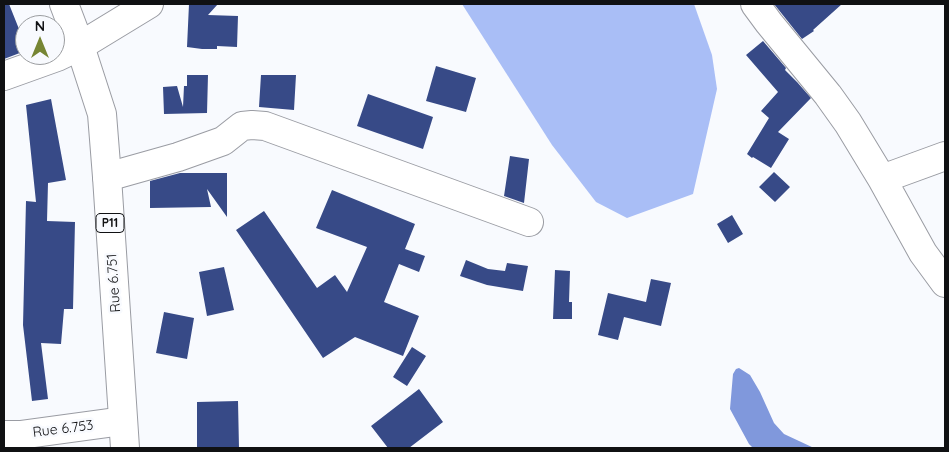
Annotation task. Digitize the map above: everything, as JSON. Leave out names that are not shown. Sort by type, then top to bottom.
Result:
[{"type":"street","name":"Rue 6.751","points":[[64,4],[102,114],[124,448]]},
{"type":"street","points":[[4,76],[57,57],[80,46],[149,4]]},
{"type":"street","points":[[755,4],[848,123],[923,253],[945,283]]},
{"type":"street","points":[[107,177],[178,158],[223,141],[242,126],[265,126],[529,222]]},
{"type":"street","points":[[882,179],[945,156]]},
{"type":"street","name":"Rue 6.753","points":[[13,439],[123,421]]},
{"type":"shaded area","points":[[462,4],[694,4],[712,55],[717,89],[693,194],[627,218],[596,202],[552,145]]},
{"type":"shaded area","points":[[739,368],[750,375],[774,423],[784,434],[814,448],[753,448],[749,444],[730,409],[733,374]]},
{"type":"building","points":[[4,4],[9,4],[15,19],[15,55],[4,59]]},
{"type":"building","points":[[189,4],[218,4],[208,15],[238,16],[237,47],[217,46],[217,49],[202,49],[187,47]]},
{"type":"building","points":[[774,4],[842,4],[814,31],[802,39]]},
{"type":"building","points":[[763,41],[786,68],[785,70],[811,98],[778,132],[789,139],[771,168],[747,154],[769,118],[761,111],[778,92],[746,55]]},
{"type":"building","points":[[436,66],[476,78],[466,112],[426,101]]},
{"type":"building","points":[[187,75],[208,75],[207,113],[164,114],[163,87],[177,86],[183,107],[184,86],[187,86]]},
{"type":"building","points":[[261,75],[296,75],[294,110],[259,107]]},
{"type":"building","points":[[368,94],[433,117],[423,149],[357,126]]},
{"type":"building","points":[[51,99],[66,180],[48,183],[47,221],[75,222],[73,309],[64,309],[61,344],[41,343],[48,399],[32,401],[23,325],[26,201],[36,202],[26,105]]},
{"type":"building","points":[[510,156],[529,159],[524,203],[504,196]]},
{"type":"building","points":[[774,172],[790,187],[775,202],[759,187]]},
{"type":"building","points":[[180,173],[227,173],[227,217],[207,189],[211,207],[150,208],[150,181]]},
{"type":"building","points":[[332,190],[415,224],[405,249],[425,256],[419,272],[399,264],[384,302],[419,316],[403,356],[355,337],[323,358],[236,230],[264,211],[317,288],[335,275],[347,292],[367,247],[316,228]]},
{"type":"building","points":[[732,215],[743,234],[728,243],[717,224]]},
{"type":"building","points":[[466,260],[488,269],[505,271],[507,263],[528,266],[523,291],[487,285],[460,276]]},
{"type":"building","points":[[224,267],[234,310],[207,316],[199,272]]},
{"type":"building","points":[[555,270],[570,271],[569,302],[572,302],[572,319],[553,319]]},
{"type":"building","points":[[651,279],[671,283],[661,326],[624,317],[618,340],[598,335],[608,293],[646,302]]},
{"type":"building","points":[[164,312],[194,318],[187,359],[156,353]]},
{"type":"building","points":[[412,347],[426,356],[407,386],[393,377]]},
{"type":"building","points":[[419,389],[443,422],[409,448],[388,448],[371,426]]},
{"type":"building","points":[[238,401],[239,448],[197,448],[197,402]]}]
